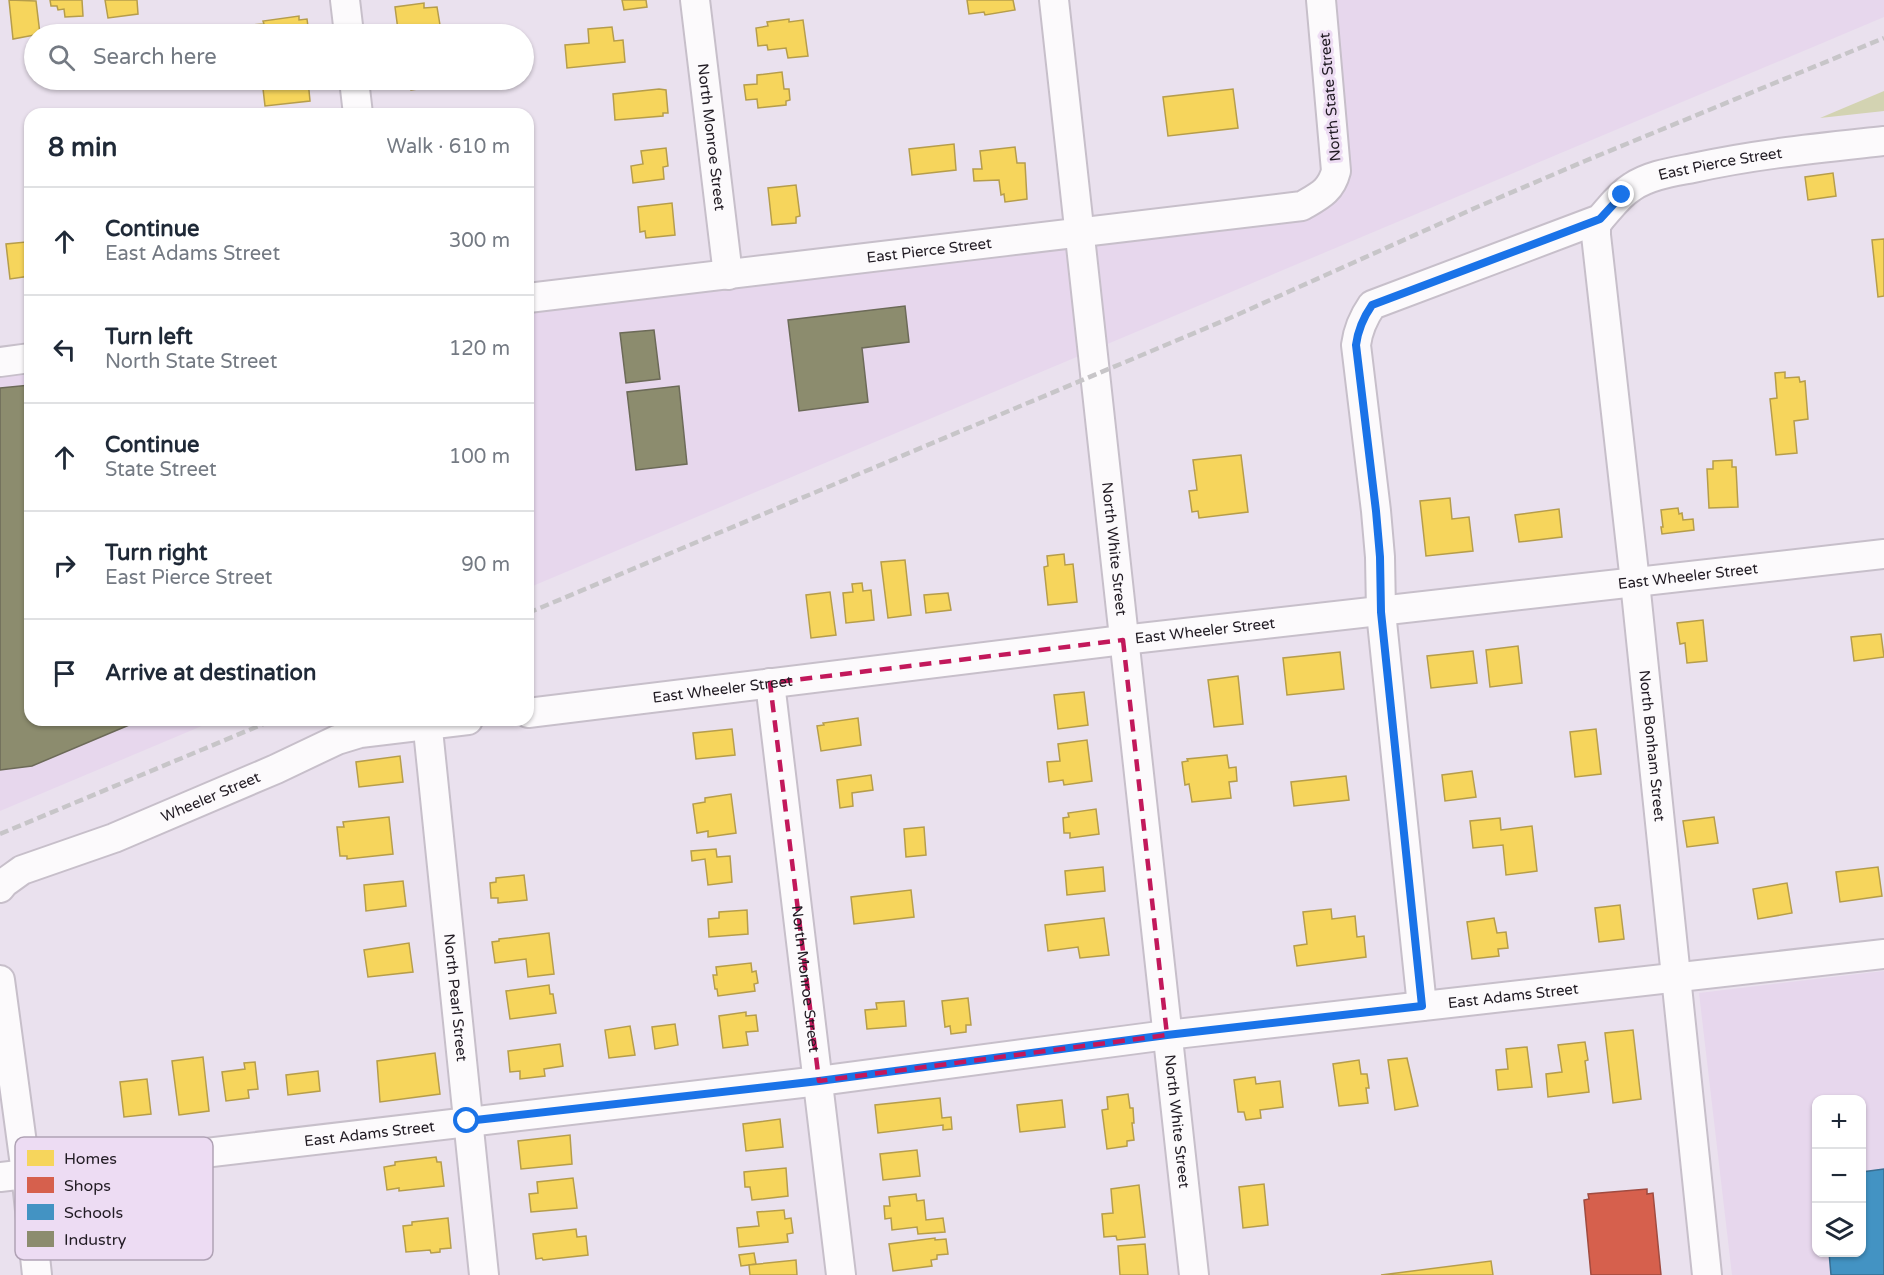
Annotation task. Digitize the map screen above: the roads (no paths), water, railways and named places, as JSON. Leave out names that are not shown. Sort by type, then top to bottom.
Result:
[{"type":"street","points":[[345,0],[348,24]]},
{"type":"street","name":"North Monroe Street","points":[[695,0],[728,275]]},
{"type":"street","name":"North White Street","points":[[1054,0],[1194,1275]]},
{"type":"street","name":"North State Street","points":[[1321,0],[1336,161],[1334,181],[1326,193]]},
{"type":"street","points":[[355,90],[357,108]]},
{"type":"street","name":"East Pierce Street","points":[[1381,612],[1376,511],[1356,345],[1361,323],[1372,305],[1600,219],[1633,186],[1668,173],[1773,153],[1884,141]]},
{"type":"street","name":"East Pierce Street","points":[[534,297],[1302,206],[1326,193]]},
{"type":"street","name":"North Bonham Street","points":[[1600,219],[1596,225],[1596,236],[1635,582],[1707,1275]]},
{"type":"street","points":[[0,362],[24,359]]},
{"type":"street","name":"East Wheeler Street","points":[[534,711],[1123,640],[1884,554]]},
{"type":"street","points":[[1381,612],[1422,1006]]},
{"type":"street","name":"North Monroe Street","points":[[770,683],[842,1275]]},
{"type":"street","name":"Wheeler Street","points":[[0,888],[22,870],[114,838],[276,769],[337,740],[360,733],[403,726]]},
{"type":"street","name":"North Pearl Street","points":[[427,726],[484,1275]]},
{"type":"street","name":"East Adams Street","points":[[213,1151],[819,1081],[1167,1035],[1884,954]]},
{"type":"street","points":[[0,980],[13,1175]]},
{"type":"street","points":[[33,1260],[37,1275]]},
{"type":"railway","points":[[534,610],[1230,318],[1585,161],[1884,38]]},
{"type":"railway","points":[[0,834],[259,726]]}]
